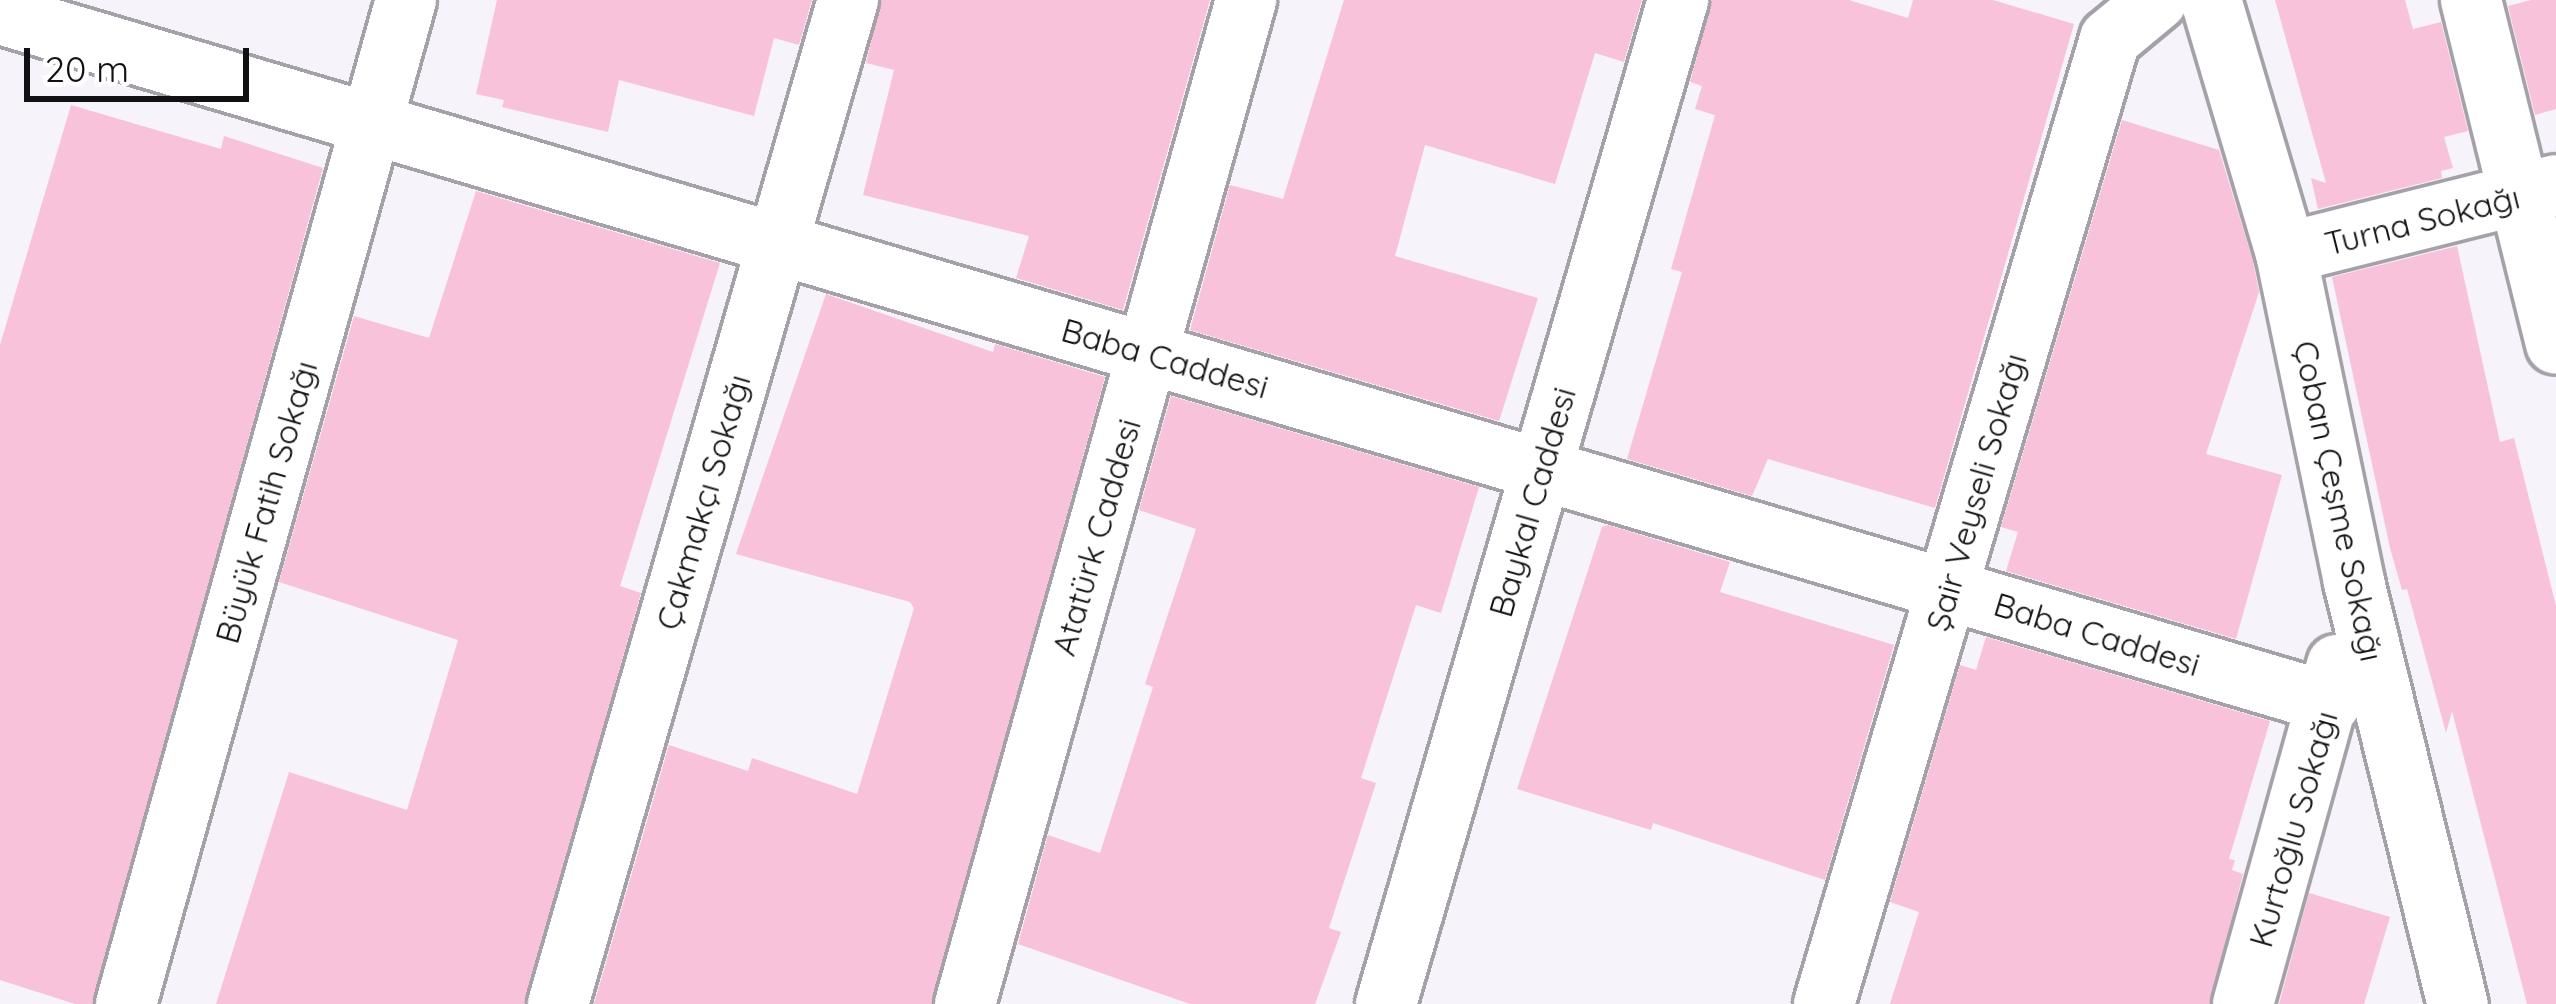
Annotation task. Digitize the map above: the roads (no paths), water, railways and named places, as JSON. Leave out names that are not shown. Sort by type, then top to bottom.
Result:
[{"type":"street","name":"Büyük Fatih Sokağı","points":[[126,1004],[406,0]]},
{"type":"street","name":"Çakmakçı Sokağı","points":[[558,1004],[848,0]]},
{"type":"street","name":"Atatürk Caddesi","points":[[965,1004],[1246,0]]},
{"type":"street","name":"Baykal Caddesi","points":[[1386,1004],[1678,0]]},
{"type":"street","name":"Şair Veyseli Sokağı","points":[[1824,1004],[2110,38],[2157,0]]},
{"type":"street","name":"Çoban Çeşme Sokağı","points":[[2211,0],[2286,253],[2354,582],[2458,1004]]},
{"type":"street","points":[[2470,0],[2538,192],[2556,344]]},
{"type":"street","name":"Baba Caddesi","points":[[0,14],[2330,703]]},
{"type":"street","name":"Turna Sokağı","points":[[2286,253],[2538,192]]},
{"type":"street","name":"Kurtoğlu Sokağı","points":[[2242,1004],[2330,703],[2354,582]]}]
